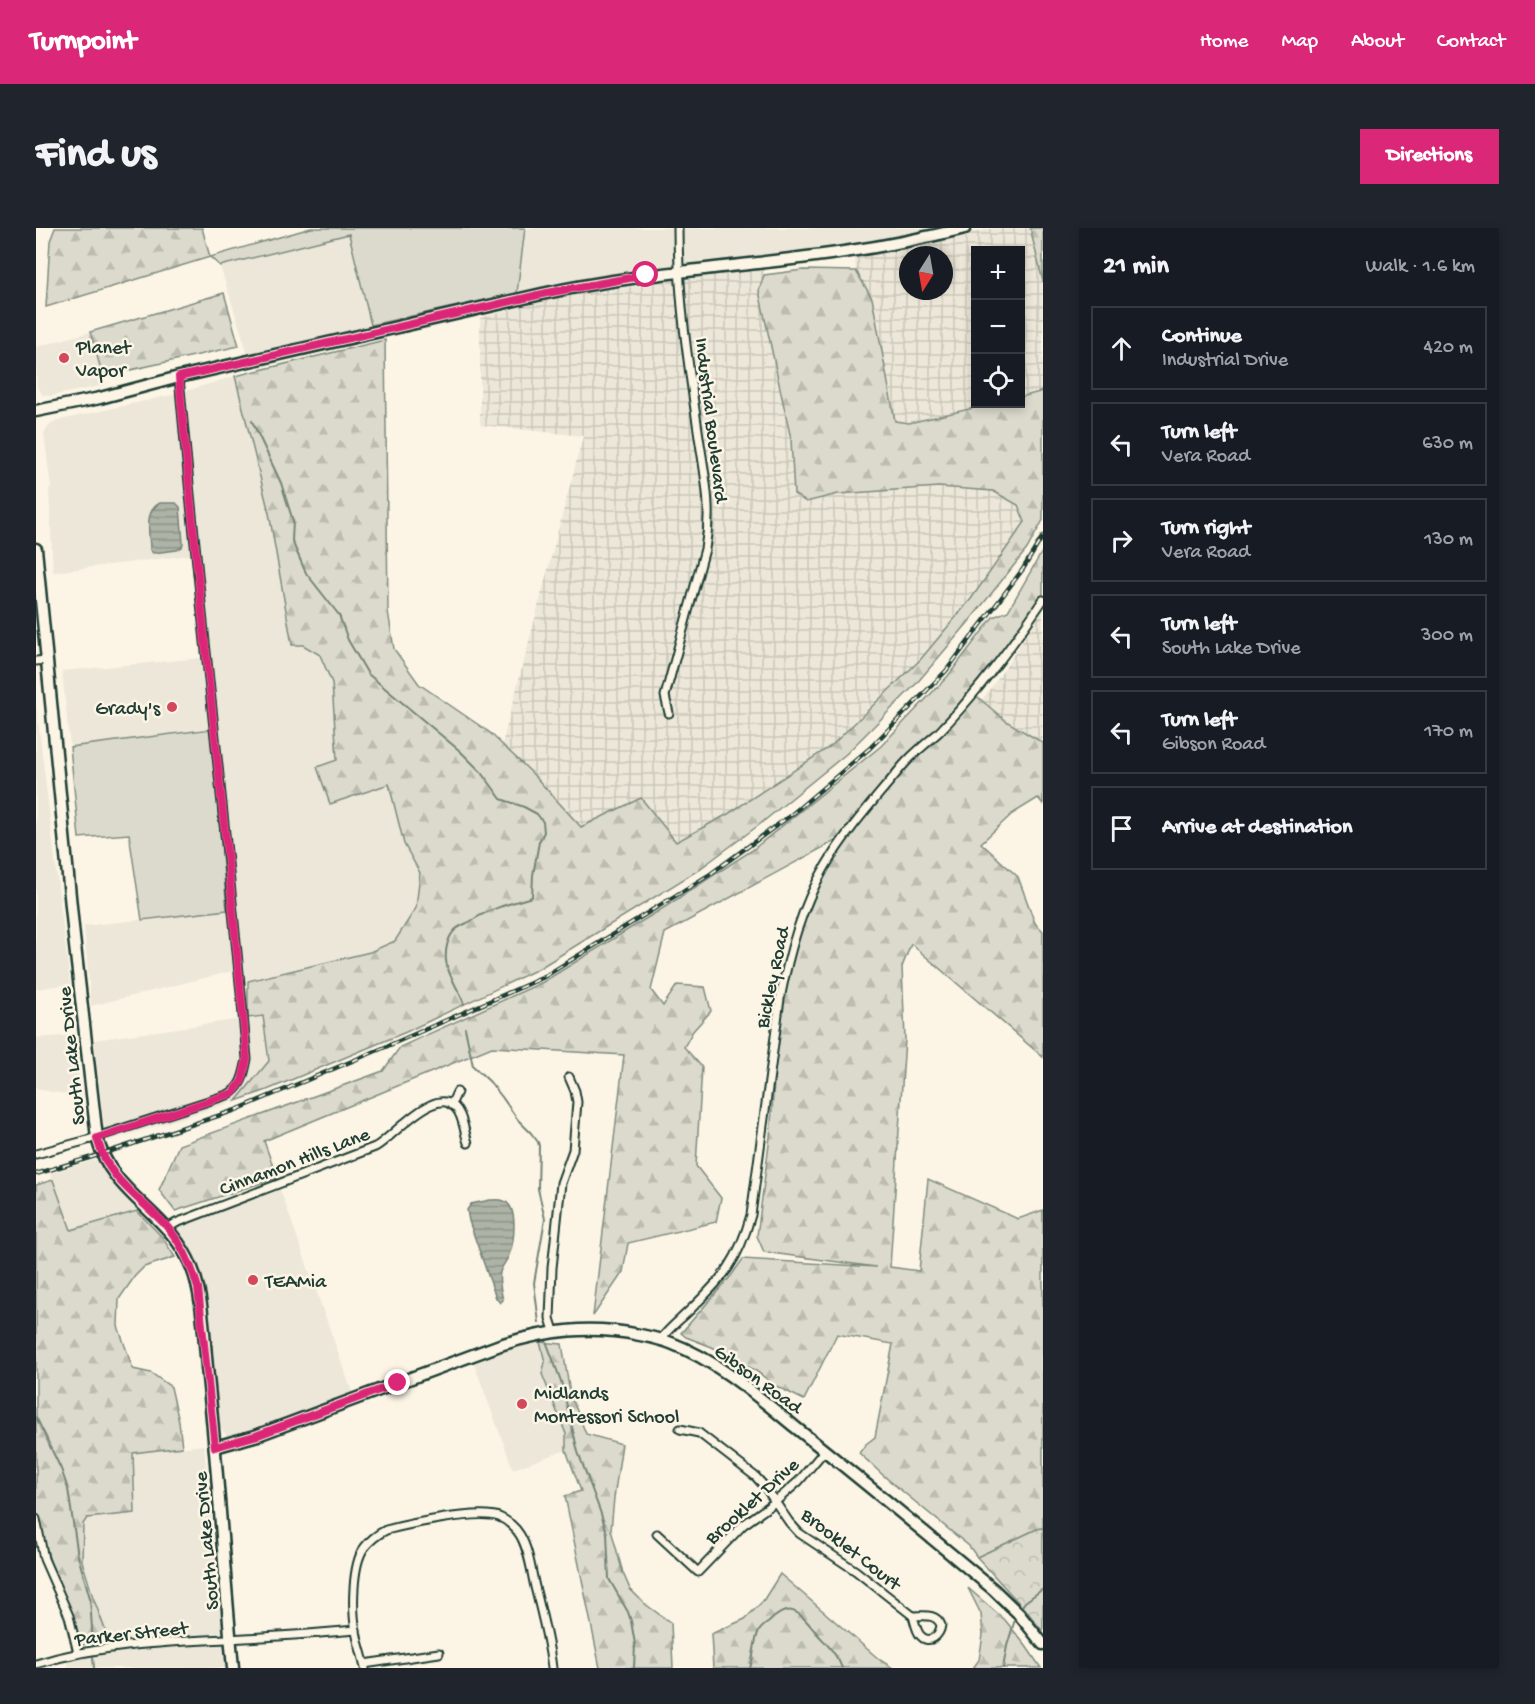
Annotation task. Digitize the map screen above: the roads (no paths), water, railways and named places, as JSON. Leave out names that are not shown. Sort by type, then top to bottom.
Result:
[{"type":"street","name":"Industrial Boulevard","points":[[669,712],[665,696],[705,549],[709,514],[708,489],[698,432],[678,271],[678,228]]},
{"type":"street","points":[[36,411],[596,283],[841,252],[964,228]]},
{"type":"street","points":[[36,1154],[97,1138],[233,1093],[242,1081],[247,1059],[179,377]]},
{"type":"street","name":"South Lake Drive","points":[[36,549],[42,661],[97,1138],[102,1154],[114,1175],[168,1228],[187,1255],[198,1288],[215,1447],[233,1668]]},
{"type":"street","name":"Bickley Road","points":[[661,1340],[727,1272],[741,1248],[753,1204],[786,965],[803,912],[814,887],[845,835],[858,818],[908,760],[939,731],[972,693],[1043,600]]},
{"type":"street","points":[[554,1331],[550,1318],[552,1268],[561,1183],[573,1150],[577,1102],[569,1077]]},
{"type":"street","points":[[457,1092],[451,1105],[460,1116],[468,1143]]},
{"type":"street","name":"Cinnamon Hills Lane","points":[[168,1228],[176,1222],[375,1148],[414,1115],[430,1105],[440,1102],[451,1105]]},
{"type":"street","name":"Gibson Road","points":[[215,1447],[258,1435],[528,1336],[578,1329],[615,1331],[661,1340],[717,1366],[825,1450],[1003,1598],[1041,1640]]},
{"type":"street","name":"Brooklet Court","points":[[680,1429],[699,1433],[761,1482],[799,1533],[856,1571],[913,1616]]},
{"type":"street","name":"Brooklet Drive","points":[[657,1534],[698,1572],[736,1532],[799,1481],[825,1450]]},
{"type":"street","points":[[439,1653],[365,1666],[356,1630],[354,1608],[355,1580],[361,1553],[369,1542],[386,1530],[400,1526],[469,1516],[496,1516],[514,1527],[522,1538],[532,1571],[552,1668]]},
{"type":"street","points":[[36,1519],[44,1559],[69,1616],[78,1653]]},
{"type":"street","points":[[913,1616],[936,1618],[941,1625],[937,1637],[929,1640],[921,1638],[913,1616]]},
{"type":"street","name":"Parker Street","points":[[36,1664],[78,1653],[134,1645],[356,1630]]},
{"type":"waterway","points":[[252,421],[281,483],[293,521],[292,541],[306,573],[339,615],[348,640],[368,674],[460,751],[483,774],[501,799],[537,814],[543,822],[544,832],[539,842],[532,897],[485,913],[457,929],[448,941],[447,967],[464,1004]]},
{"type":"waterway","points":[[465,1028],[473,1066],[490,1082],[518,1120],[538,1142],[538,1189],[545,1219],[534,1283],[539,1323]]},
{"type":"waterway","points":[[546,1341],[561,1381],[578,1452],[607,1533],[609,1579],[631,1621],[635,1644],[634,1668]]},
{"type":"waterway","points":[[36,1417],[68,1489],[78,1556],[90,1598],[93,1645]]},
{"type":"waterway","points":[[1020,1609],[1025,1602],[1043,1589]]},
{"type":"waterway","points":[[750,1668],[759,1631],[776,1616],[789,1611],[794,1611],[804,1618],[834,1653],[842,1668]]},
{"type":"waterway","points":[[1003,1668],[1016,1616]]},
{"type":"waterway","points":[[93,1657],[94,1668]]},
{"type":"railway","points":[[36,1174],[236,1110],[542,978],[709,875],[791,815],[870,748],[946,671],[1023,569],[1043,536]]},
{"type":"place","name":"Planet Vapor","points":[[64,358]]},
{"type":"place","name":"Grady's","points":[[172,707]]},
{"type":"place","name":"TEAMia","points":[[253,1280]]},
{"type":"place","name":"Midlands Montessori School","points":[[522,1404]]}]
